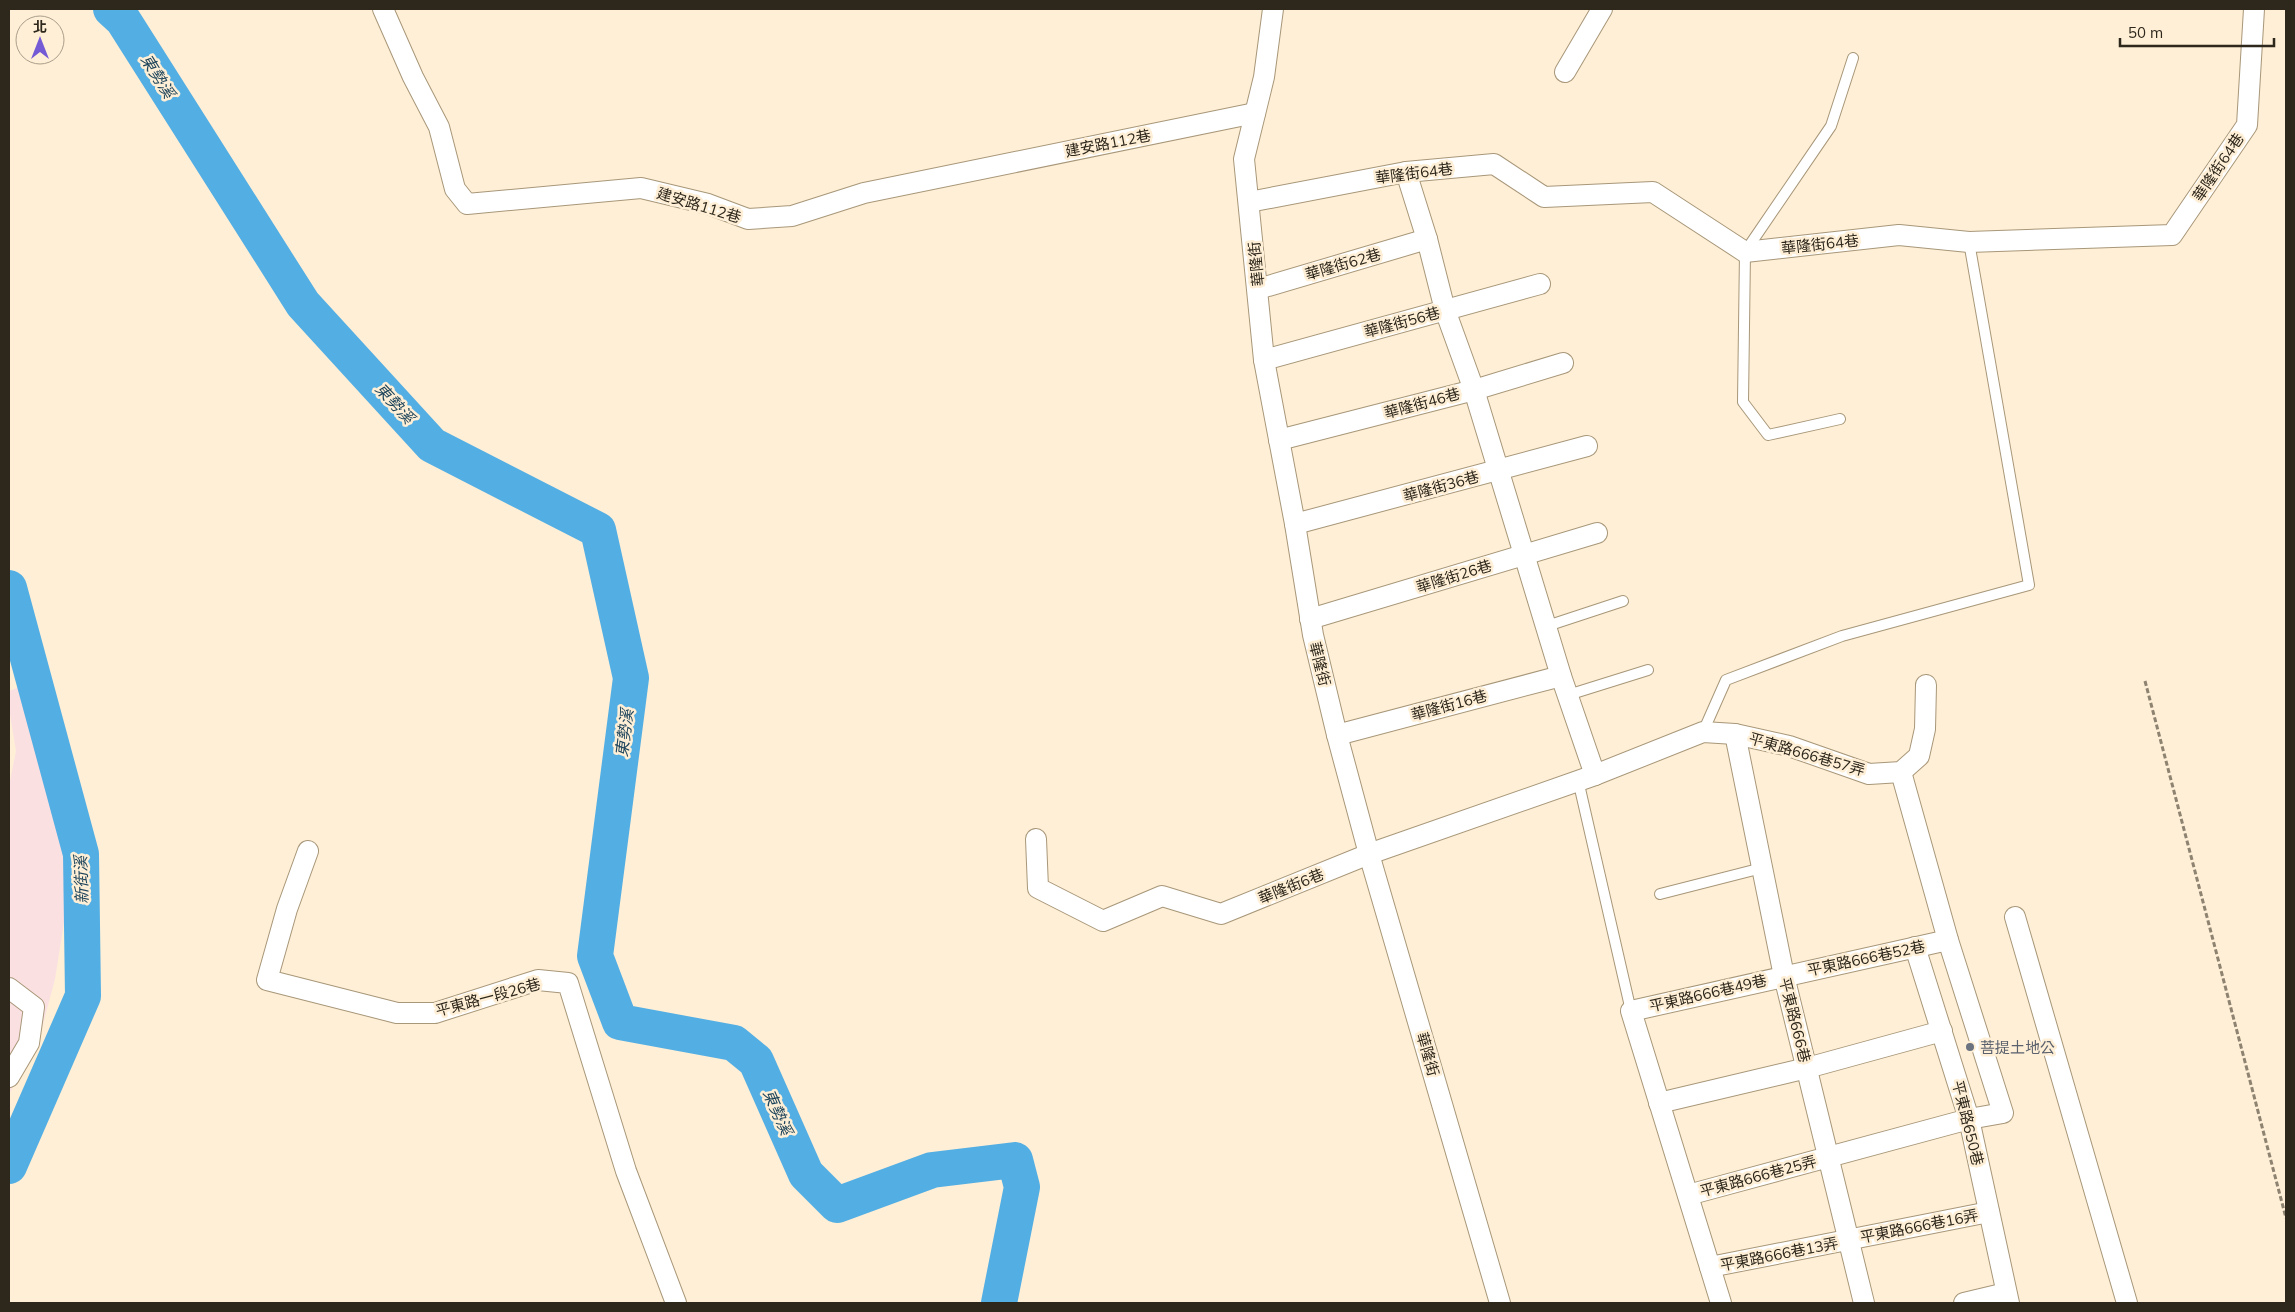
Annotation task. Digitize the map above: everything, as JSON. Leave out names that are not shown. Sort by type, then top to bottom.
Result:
[{"type":"street","name":"建安路112巷","points":[[383,9],[413,77],[439,127],[455,190],[467,204],[641,188],[708,204],[748,219],[792,216],[864,193],[1255,113]]},
{"type":"street","name":"華隆街","points":[[1273,9],[1264,77],[1244,159],[1264,360],[1295,524],[1310,619],[1337,735],[1369,854],[1500,1303]]},
{"type":"street","points":[[1566,72],[1602,9]]},
{"type":"street","name":"華隆街64巷","points":[[1248,202],[1406,172],[1494,164],[1544,197],[1654,192],[1745,252],[1900,235],[1969,242],[2172,235],[2247,125],[2254,9]]},
{"type":"street","points":[[1406,172],[1427,240],[1445,310],[1500,470],[1568,695],[1586,777]]},
{"type":"street","name":"華隆街62巷","points":[[1258,289],[1427,240]]},
{"type":"street","name":"華隆街56巷","points":[[1264,360],[1540,284]]},
{"type":"street","name":"華隆街46巷","points":[[1280,440],[1474,390],[1563,364]]},
{"type":"street","name":"華隆街36巷","points":[[1295,524],[1586,446]]},
{"type":"street","name":"華隆街26巷","points":[[1310,619],[1597,533]]},
{"type":"street","name":"華隆街16巷","points":[[1337,735],[1561,676]]},
{"type":"street","points":[[1926,685],[1924,729],[1919,756],[1901,772],[1948,940]]},
{"type":"street","name":"平東路666巷57弄","points":[[1586,777],[1703,732],[1735,734],[1789,746],[1869,774],[1901,772]]},
{"type":"street","name":"平東路666巷","points":[[1735,734],[1784,976],[1864,1303]]},
{"type":"street","name":"華隆街6巷","points":[[1036,839],[1038,888],[1103,921],[1162,896],[1221,914],[1369,854],[1586,777]]},
{"type":"street","name":"平東路一段26巷","points":[[308,851],[287,909],[267,980],[397,1013],[435,1013],[538,980],[568,983],[626,1171],[676,1303]]},
{"type":"street","points":[[2015,916],[2127,1303]]},
{"type":"street","name":"平東路666巷52巷","points":[[1784,976],[1948,940]]},
{"type":"street","name":"平東路666巷25弄","points":[[1688,1195],[1969,1119],[2003,1113],[1948,940]]},
{"type":"street","name":"平東路650巷","points":[[1915,947],[1969,1119],[2007,1298]]},
{"type":"street","name":"平東路666巷49巷","points":[[1631,1011],[1784,976]]},
{"type":"street","points":[[9,988],[34,1007],[29,1043],[9,1076]]},
{"type":"street","points":[[1631,1011],[1721,1303]]},
{"type":"street","points":[[1659,1103],[1806,1068],[1942,1031]]},
{"type":"street","name":"平東路666巷16弄","points":[[1848,1240],[1989,1212]]},
{"type":"street","name":"平東路666巷13弄","points":[[1710,1268],[1848,1240]]},
{"type":"street","points":[[1964,1303],[2007,1298]]},
{"type":"lane","points":[[1840,419],[1768,435],[1743,402],[1745,252],[1831,126],[1853,58]]},
{"type":"lane","points":[[1703,732],[1726,680],[1842,636],[2029,585],[1969,242]]},
{"type":"lane","points":[[1547,626],[1623,601]]},
{"type":"lane","points":[[1568,695],[1648,670]]},
{"type":"lane","points":[[1586,777],[1631,1011]]},
{"type":"lane","points":[[1660,894],[1762,868]]},
{"type":"path","points":[[2146,682],[2286,1218]]},
{"type":"shaded area","points":[[27,684],[71,839],[69,891],[55,979],[39,1039],[9,1094],[9,786],[16,751],[9,708],[9,691]]},
{"type":"waterway","name":"東勢溪","points":[[111,9],[123,20],[303,304],[432,445],[598,530],[631,678],[595,956],[620,1022],[734,1043],[756,1061],[806,1174],[837,1205],[932,1170],[1015,1160],[1022,1187],[999,1303]]},
{"type":"waterway","name":"新街溪","points":[[9,588],[81,854],[83,996],[9,1166]]},
{"type":"place","name":"菩提土地公","points":[[1970,1047]]}]
